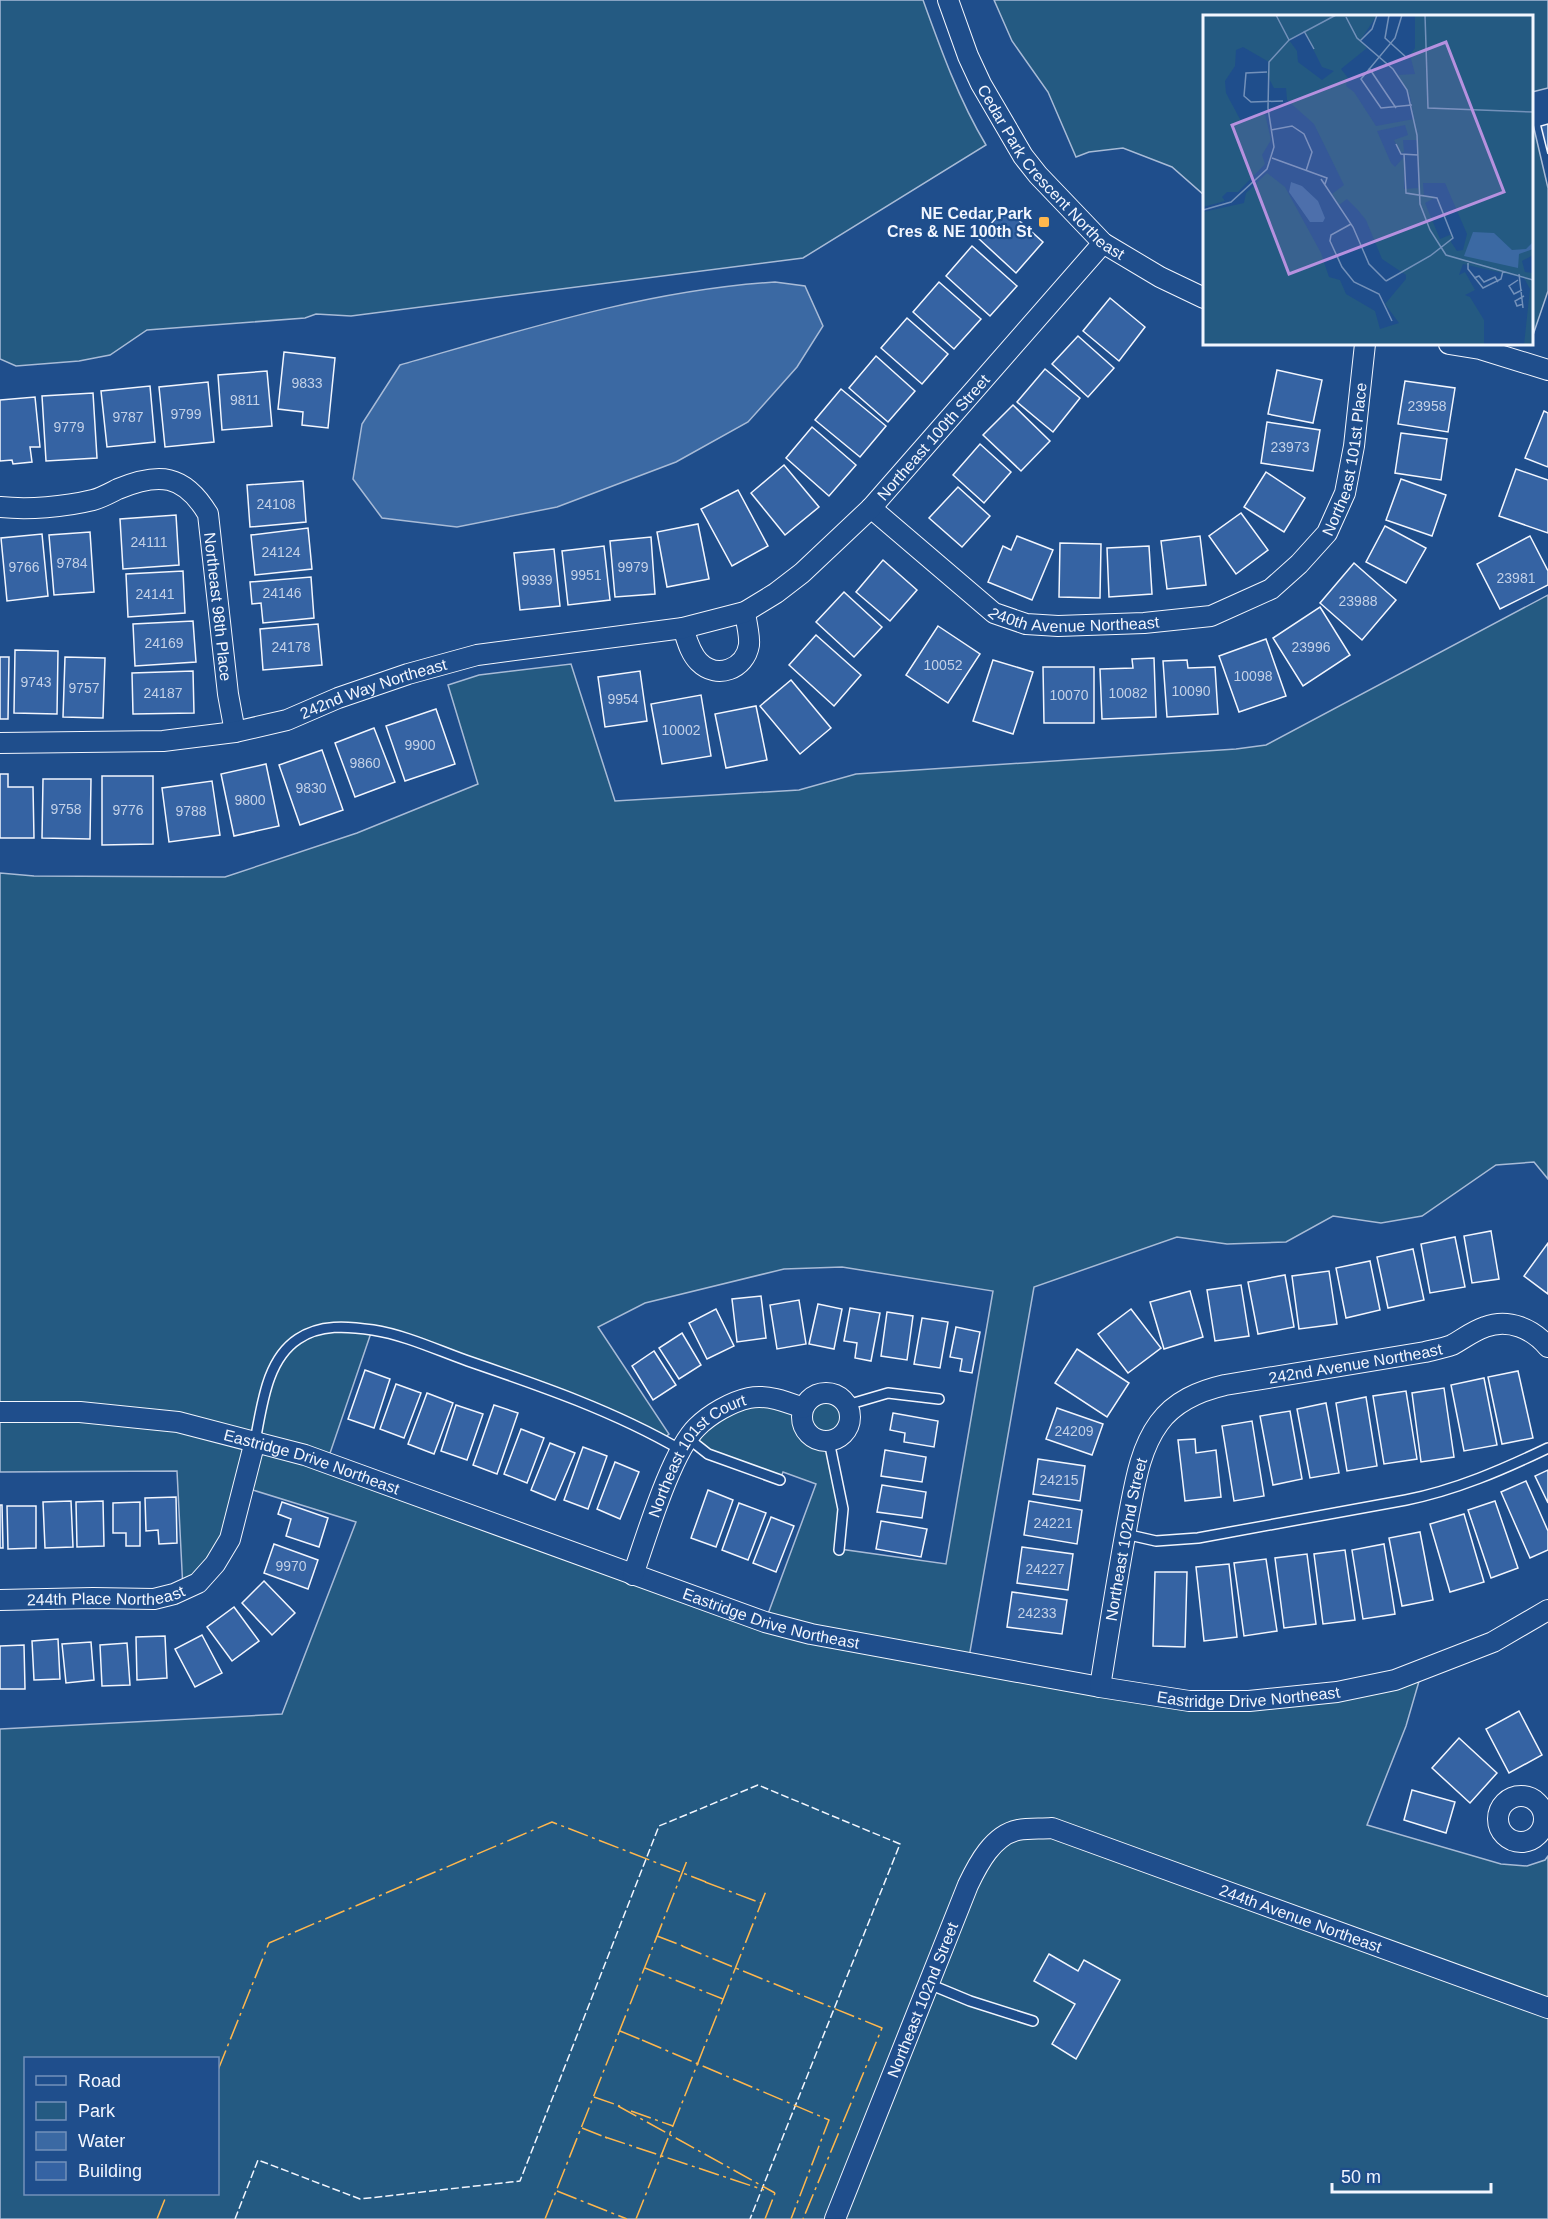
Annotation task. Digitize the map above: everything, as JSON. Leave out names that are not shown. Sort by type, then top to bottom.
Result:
[{"type":"street","name":"Cedar Park Crescent Northeast","points":[[948,0],[968,56],[981,84],[1023,156],[1060,199],[1103,243],[1160,277],[1203,298]]},
{"type":"street","name":"Northeast 100th Street","points":[[745,612],[776,593],[802,573],[871,508],[1103,243]]},
{"type":"street","name":"Northeast 101st Place","points":[[1299,564],[1327,533],[1345,494],[1354,446],[1365,345]]},
{"type":"street","points":[[1454,345],[1480,350],[1548,370]]},
{"type":"street","name":"Northeast 98th Place","points":[[0,507],[44,507],[82,503],[96,500],[135,482],[152,478],[170,479],[187,487],[199,499],[208,514],[228,694],[235,732]]},
{"type":"street","name":"240th Avenue Northeast","points":[[871,508],[994,614],[1026,624],[1058,626],[1211,616],[1272,589],[1299,564]]},
{"type":"street","points":[[683,628],[690,650],[700,663],[718,672],[734,669],[745,657],[749,644],[745,612]]},
{"type":"street","name":"242nd Way Northeast","points":[[0,743],[163,741],[235,732],[286,720],[338,698],[408,674],[477,655],[683,628],[745,612]]},
{"type":"street","name":"242nd Avenue Northeast","points":[[1178,1404],[1200,1391],[1225,1385],[1425,1352],[1451,1345],[1486,1326],[1516,1324],[1541,1339],[1548,1347]]},
{"type":"street","points":[[821,1392],[836,1394],[847,1405],[850,1420],[843,1434],[829,1441],[821,1441],[808,1434],[801,1421],[803,1408],[807,1400],[821,1392]]},
{"type":"street","name":"Northeast 101st Court","points":[[633,1575],[664,1491],[685,1444],[696,1427],[728,1405],[751,1397],[779,1399],[803,1408]]},
{"type":"street","name":"Northeast 102nd Street","points":[[1100,1687],[1125,1534],[1141,1460],[1149,1438],[1160,1421],[1178,1404]]},
{"type":"street","name":"Eastridge Drive Northeast","points":[[0,1412],[80,1412],[178,1422],[255,1441],[338,1466],[765,1622],[811,1634],[1189,1701],[1249,1701],[1337,1692],[1395,1680],[1493,1642],[1548,1610]]},
{"type":"street","name":"244th Place Northeast","points":[[0,1600],[154,1599],[174,1594],[198,1583],[215,1564],[230,1539],[255,1441]]},
{"type":"street","name":"Northeast 102nd Street","points":[[835,2219],[979,1862],[996,1842],[1016,1830],[1052,1828]]},
{"type":"street","name":"244th Avenue Northeast","points":[[1052,1828],[1548,2008]]},
{"type":"lane","points":[[255,1441],[270,1378],[281,1355],[297,1339],[310,1332],[339,1327],[387,1333],[551,1390],[708,1454],[780,1480]]},
{"type":"lane","points":[[847,1405],[888,1394],[939,1399]]},
{"type":"lane","points":[[829,1441],[843,1509],[839,1550]]},
{"type":"lane","points":[[1125,1534],[1156,1540],[1198,1538],[1414,1498],[1468,1484],[1548,1448]]},
{"type":"lane","points":[[928,1984],[970,2001],[1033,2021]]},
{"type":"green space","points":[[0,0],[923,0],[959,93],[986,145],[803,258],[351,316],[316,314],[305,318],[147,330],[110,355],[79,361],[16,366],[0,359]]},
{"type":"green space","points":[[994,0],[1548,0],[1548,88],[1533,92],[1533,15],[1203,15],[1203,194],[1172,167],[1123,148],[1089,152],[1076,157],[1048,92],[1012,41]]},
{"type":"green space","points":[[1533,124],[1548,188],[1548,291],[1533,335]]},
{"type":"green space","points":[[1548,595],[1548,1179],[1534,1162],[1496,1165],[1422,1216],[1381,1223],[1333,1216],[1286,1242],[1227,1244],[1177,1237],[1034,1287],[968,1663],[1249,1701],[1422,1671],[1406,1726],[1367,1825],[1501,1864],[1527,1866],[1545,1860],[1548,1856],[1548,2219],[0,2219],[0,1729],[282,1714],[356,1522],[243,1487],[230,1539],[183,1590],[177,1471],[0,1472],[0,873],[34,876],[225,877],[357,833],[478,784],[448,685],[479,675],[571,664],[615,801],[799,790],[856,774],[1236,749],[1266,745]],"holes":[[[842,1267],[993,1291],[946,1564],[840,1549],[838,1481],[829,1441],[842,1434],[848,1424],[849,1414],[840,1397],[831,1393],[819,1393],[807,1400],[728,1405],[689,1439],[708,1454],[780,1480],[783,1472],[816,1484],[765,1622],[327,1462],[372,1330],[605,1411],[663,1439],[669,1434],[598,1327],[645,1303],[784,1269]]]},
{"type":"water","points":[[775,282],[805,286],[823,326],[797,367],[748,422],[676,462],[557,507],[457,527],[382,518],[353,479],[362,424],[400,365],[585,313],[680,293]]},
{"type":"building","points":[[1548,124],[1548,154],[1541,126]]},
{"type":"building","points":[[1005,208],[1043,242],[1016,273],[978,238]]},
{"type":"building","points":[[972,246],[1017,286],[990,316],[946,276]]},
{"type":"building","points":[[939,282],[981,319],[954,349],[913,312]]},
{"type":"building","points":[[1110,298],[1145,327],[1119,361],[1083,331]]},
{"type":"building","points":[[907,318],[948,354],[922,384],[881,348]]},
{"type":"building","points":[[1078,336],[1114,368],[1088,397],[1052,364]]},
{"type":"building","points":[[284,352],[335,358],[328,428],[302,425],[303,412],[278,409]]},
{"type":"building","points":[[876,356],[915,391],[888,422],[849,388]]},
{"type":"building","points":[[1045,369],[1080,398],[1053,432],[1017,402]]},
{"type":"building","points":[[1277,370],[1322,380],[1313,423],[1268,414]]},
{"type":"building","points":[[267,371],[272,426],[222,430],[218,375]]},
{"type":"building","points":[[1405,381],[1455,388],[1448,432],[1398,424]]},
{"type":"building","points":[[208,382],[214,442],[165,447],[159,387]]},
{"type":"building","points":[[150,386],[155,442],[107,447],[101,391]]},
{"type":"building","points":[[841,389],[886,426],[860,457],[815,420]]},
{"type":"building","points":[[93,393],[97,458],[46,461],[42,396]]},
{"type":"building","points":[[35,397],[40,447],[30,447],[32,462],[13,464],[12,460],[0,461],[0,400]]},
{"type":"building","points":[[1013,405],[1050,441],[1021,471],[983,435]]},
{"type":"building","points":[[1544,411],[1548,413],[1548,467],[1525,458]]},
{"type":"building","points":[[1267,422],[1320,430],[1313,471],[1261,463]]},
{"type":"building","points":[[812,427],[856,465],[829,496],[786,458]]},
{"type":"building","points":[[1401,433],[1447,439],[1441,480],[1395,473]]},
{"type":"building","points":[[980,444],[1011,472],[984,503],[953,475]]},
{"type":"building","points":[[784,465],[819,507],[785,535],[751,493]]},
{"type":"building","points":[[1516,469],[1548,480],[1548,533],[1499,516]]},
{"type":"building","points":[[1266,472],[1305,498],[1284,532],[1244,507]]},
{"type":"building","points":[[1401,479],[1446,495],[1432,536],[1386,520]]},
{"type":"building","points":[[303,481],[306,522],[250,527],[247,485]]},
{"type":"building","points":[[958,487],[990,516],[962,547],[929,518]]},
{"type":"building","points":[[738,490],[768,546],[732,566],[701,509]]},
{"type":"building","points":[[1241,513],[1268,550],[1236,574],[1209,536]]},
{"type":"building","points":[[176,515],[179,565],[123,569],[120,519]]},
{"type":"building","points":[[698,524],[709,579],[667,587],[657,532]]},
{"type":"building","points":[[1385,526],[1426,548],[1406,583],[1366,562]]},
{"type":"building","points":[[308,528],[312,569],[255,575],[251,535]]},
{"type":"building","points":[[90,532],[94,592],[54,595],[49,535]]},
{"type":"building","points":[[42,534],[48,596],[7,601],[1,538]]},
{"type":"building","points":[[1017,536],[1053,550],[1032,600],[988,582],[1003,546],[1011,550]]},
{"type":"building","points":[[1200,536],[1206,585],[1167,589],[1161,541]]},
{"type":"building","points":[[1530,536],[1548,571],[1548,585],[1500,609],[1477,564]]},
{"type":"building","points":[[651,537],[655,594],[615,597],[610,541]]},
{"type":"building","points":[[1060,543],[1101,544],[1100,598],[1059,597]]},
{"type":"building","points":[[604,546],[610,600],[568,605],[562,551]]},
{"type":"building","points":[[1149,546],[1152,594],[1109,597],[1107,548]]},
{"type":"building","points":[[554,549],[560,606],[520,610],[514,553]]},
{"type":"building","points":[[883,560],[917,590],[890,621],[856,592]]},
{"type":"building","points":[[1354,563],[1396,600],[1362,640],[1320,603]]},
{"type":"building","points":[[183,571],[185,613],[128,617],[126,574]]},
{"type":"building","points":[[311,577],[314,618],[263,623],[261,603],[252,604],[250,582]]},
{"type":"building","points":[[844,592],[882,627],[854,657],[816,622]]},
{"type":"building","points":[[1320,607],[1350,655],[1303,686],[1273,638]]},
{"type":"building","points":[[193,621],[196,662],[135,666],[133,624]]},
{"type":"building","points":[[318,624],[322,665],[263,670],[260,629]]},
{"type":"building","points":[[938,626],[980,654],[948,703],[906,675]]},
{"type":"building","points":[[816,635],[861,675],[834,706],[789,665]]},
{"type":"building","points":[[1266,639],[1286,696],[1239,712],[1219,656]]},
{"type":"building","points":[[15,650],[58,651],[57,714],[14,713]]},
{"type":"building","points":[[0,657],[9,657],[8,719],[0,719]]},
{"type":"building","points":[[65,657],[105,658],[103,718],[63,717]]},
{"type":"building","points":[[1154,658],[1156,717],[1102,719],[1100,669],[1133,668],[1132,659]]},
{"type":"building","points":[[993,660],[1033,672],[1013,734],[973,721]]},
{"type":"building","points":[[1187,660],[1188,668],[1215,667],[1218,714],[1167,717],[1163,661]]},
{"type":"building","points":[[1043,667],[1094,667],[1094,723],[1044,723]]},
{"type":"building","points":[[193,671],[194,713],[133,714],[132,673]]},
{"type":"building","points":[[640,671],[647,721],[605,727],[598,677]]},
{"type":"building","points":[[791,680],[831,728],[800,754],[760,706]]},
{"type":"building","points":[[701,695],[711,756],[662,764],[651,704]]},
{"type":"building","points":[[756,706],[767,760],[726,768],[715,714]]},
{"type":"building","points":[[436,709],[455,764],[405,781],[386,726]]},
{"type":"building","points":[[374,728],[395,782],[355,797],[335,743]]},
{"type":"building","points":[[322,750],[343,810],[300,825],[279,765]]},
{"type":"building","points":[[266,764],[279,826],[234,836],[221,774]]},
{"type":"building","points":[[0,774],[8,774],[8,787],[33,787],[34,838],[0,838]]},
{"type":"building","points":[[102,776],[153,776],[153,844],[102,845]]},
{"type":"building","points":[[43,779],[91,779],[90,839],[42,838]]},
{"type":"building","points":[[212,781],[220,835],[169,842],[162,788]]},
{"type":"building","points":[[1491,1231],[1499,1279],[1472,1283],[1464,1236]]},
{"type":"building","points":[[1455,1237],[1465,1287],[1430,1293],[1421,1244]]},
{"type":"building","points":[[1548,1243],[1548,1294],[1524,1276]]},
{"type":"building","points":[[1413,1249],[1424,1300],[1388,1308],[1377,1257]]},
{"type":"building","points":[[1370,1261],[1380,1310],[1346,1318],[1336,1268]]},
{"type":"building","points":[[1329,1271],[1337,1324],[1299,1329],[1292,1276]]},
{"type":"building","points":[[1285,1275],[1294,1327],[1258,1334],[1248,1282]]},
{"type":"building","points":[[1241,1285],[1249,1336],[1215,1341],[1207,1290]]},
{"type":"building","points":[[1190,1291],[1203,1337],[1164,1349],[1150,1302]]},
{"type":"building","points":[[761,1296],[766,1338],[737,1342],[732,1299]]},
{"type":"building","points":[[799,1300],[806,1344],[777,1349],[770,1305]]},
{"type":"building","points":[[818,1304],[842,1309],[834,1349],[809,1344]]},
{"type":"building","points":[[850,1308],[880,1313],[871,1361],[855,1358],[857,1343],[844,1341]]},
{"type":"building","points":[[716,1309],[734,1346],[707,1359],[689,1323]]},
{"type":"building","points":[[1131,1309],[1161,1348],[1128,1373],[1098,1334]]},
{"type":"building","points":[[887,1312],[913,1316],[907,1360],[881,1356]]},
{"type":"building","points":[[922,1318],[948,1322],[940,1368],[914,1364]]},
{"type":"building","points":[[956,1327],[980,1332],[972,1373],[960,1371],[962,1359],[950,1357]]},
{"type":"building","points":[[682,1333],[701,1365],[679,1379],[659,1348]]},
{"type":"building","points":[[1077,1349],[1129,1383],[1107,1417],[1055,1383]]},
{"type":"building","points":[[654,1351],[676,1385],[653,1400],[632,1366]]},
{"type":"building","points":[[365,1370],[390,1379],[374,1428],[348,1419]]},
{"type":"building","points":[[1518,1371],[1533,1438],[1502,1444],[1488,1377]]},
{"type":"building","points":[[1484,1378],[1497,1445],[1464,1451],[1451,1385]]},
{"type":"building","points":[[396,1384],[421,1393],[404,1438],[380,1429]]},
{"type":"building","points":[[1444,1388],[1454,1457],[1421,1462],[1412,1393]]},
{"type":"building","points":[[1406,1391],[1417,1459],[1384,1464],[1373,1396]]},
{"type":"building","points":[[427,1393],[453,1403],[434,1454],[408,1444]]},
{"type":"building","points":[[1366,1397],[1377,1466],[1347,1471],[1336,1403]]},
{"type":"building","points":[[1326,1403],[1339,1473],[1310,1478],[1297,1409]]},
{"type":"building","points":[[456,1405],[483,1414],[467,1460],[441,1451]]},
{"type":"building","points":[[494,1405],[518,1413],[497,1474],[473,1465]]},
{"type":"building","points":[[1057,1408],[1103,1424],[1092,1455],[1046,1439]]},
{"type":"building","points":[[1290,1411],[1302,1479],[1273,1485],[1260,1416]]},
{"type":"building","points":[[893,1413],[938,1421],[934,1447],[904,1442],[905,1433],[890,1430]]},
{"type":"building","points":[[1252,1421],[1264,1496],[1234,1501],[1222,1426]]},
{"type":"building","points":[[521,1429],[544,1438],[527,1483],[504,1474]]},
{"type":"building","points":[[1195,1439],[1196,1453],[1216,1450],[1221,1497],[1185,1501],[1178,1440]]},
{"type":"building","points":[[550,1443],[575,1453],[555,1500],[531,1490]]},
{"type":"building","points":[[583,1447],[607,1456],[588,1509],[564,1500]]},
{"type":"building","points":[[885,1450],[926,1457],[922,1482],[881,1476]]},
{"type":"building","points":[[1038,1459],[1085,1466],[1080,1501],[1033,1494]]},
{"type":"building","points":[[615,1462],[639,1472],[620,1519],[597,1509]]},
{"type":"building","points":[[1548,1470],[1548,1503],[1535,1476]]},
{"type":"building","points":[[1526,1481],[1548,1531],[1548,1550],[1530,1558],[1501,1492]]},
{"type":"building","points":[[882,1485],[926,1492],[922,1518],[877,1512]]},
{"type":"building","points":[[708,1490],[733,1500],[716,1547],[691,1538]]},
{"type":"building","points":[[176,1497],[177,1543],[159,1544],[158,1530],[146,1531],[145,1498]]},
{"type":"building","points":[[71,1501],[73,1547],[45,1548],[43,1502]]},
{"type":"building","points":[[103,1501],[104,1546],[77,1547],[76,1502]]},
{"type":"building","points":[[1029,1501],[1082,1510],[1077,1544],[1024,1535]]},
{"type":"building","points":[[1495,1501],[1518,1568],[1491,1578],[1468,1510]]},
{"type":"building","points":[[140,1502],[140,1546],[126,1546],[126,1533],[113,1533],[113,1503]]},
{"type":"building","points":[[282,1502],[328,1518],[319,1547],[286,1536],[291,1519],[278,1514]]},
{"type":"building","points":[[739,1503],[766,1513],[748,1560],[722,1550]]},
{"type":"building","points":[[0,1505],[2,1505],[3,1548],[0,1548]]},
{"type":"building","points":[[7,1506],[36,1506],[36,1548],[8,1549]]},
{"type":"building","points":[[1464,1514],[1484,1582],[1450,1592],[1430,1524]]},
{"type":"building","points":[[771,1517],[794,1526],[776,1572],[753,1563]]},
{"type":"building","points":[[881,1521],[927,1529],[921,1557],[876,1549]]},
{"type":"building","points":[[1420,1532],[1433,1600],[1402,1606],[1389,1538]]},
{"type":"building","points":[[274,1544],[318,1560],[308,1589],[264,1573]]},
{"type":"building","points":[[1384,1544],[1395,1614],[1363,1619],[1352,1550]]},
{"type":"building","points":[[1022,1547],[1073,1554],[1068,1590],[1017,1583]]},
{"type":"building","points":[[1345,1550],[1355,1620],[1323,1624],[1314,1554]]},
{"type":"building","points":[[1307,1554],[1316,1624],[1284,1628],[1275,1558]]},
{"type":"building","points":[[1266,1559],[1277,1631],[1244,1636],[1234,1563]]},
{"type":"building","points":[[1229,1564],[1237,1637],[1204,1641],[1196,1567]]},
{"type":"building","points":[[1155,1572],[1187,1572],[1185,1647],[1153,1646]]},
{"type":"building","points":[[264,1581],[295,1613],[272,1635],[242,1603]]},
{"type":"building","points":[[1012,1592],[1067,1600],[1062,1634],[1007,1627]]},
{"type":"building","points":[[234,1607],[259,1641],[232,1661],[207,1627]]},
{"type":"building","points":[[202,1635],[222,1673],[195,1687],[175,1649]]},
{"type":"building","points":[[165,1636],[167,1678],[137,1680],[136,1637]]},
{"type":"building","points":[[58,1639],[60,1679],[34,1680],[32,1641]]},
{"type":"building","points":[[91,1642],[94,1680],[66,1683],[62,1644]]},
{"type":"building","points":[[127,1643],[130,1685],[102,1686],[100,1645]]},
{"type":"building","points":[[24,1645],[25,1689],[0,1689],[0,1646]]},
{"type":"building","points":[[1519,1711],[1542,1755],[1509,1773],[1486,1729]]},
{"type":"building","points":[[1459,1738],[1497,1773],[1470,1803],[1432,1768]]},
{"type":"building","points":[[1412,1790],[1455,1802],[1446,1833],[1404,1820]]},
{"type":"building","points":[[1049,1954],[1078,1971],[1084,1960],[1120,1980],[1076,2059],[1052,2044],[1075,2004],[1034,1981]]},
{"type":"fence","points":[[235,2219],[258,2160],[360,2199],[520,2181],[659,1826],[758,1785],[900,1844],[750,2219]]},
{"type":"power","points":[[219,2068],[269,1943],[552,1822],[706,1882]]},
{"type":"power","points":[[545,2219],[688,1858]]},
{"type":"power","points":[[705,1882],[761,1903]]},
{"type":"power","points":[[636,2219],[766,1891]]},
{"type":"power","points":[[657,1936],[683,1946]]},
{"type":"power","points":[[682,1946],[882,2028],[803,2219]]},
{"type":"power","points":[[645,1968],[723,1999]]},
{"type":"power","points":[[620,2031],[642,2040]]},
{"type":"power","points":[[642,2040],[829,2120],[791,2219]]},
{"type":"power","points":[[594,2097],[620,2106]]},
{"type":"power","points":[[618,2106],[775,2193]]},
{"type":"power","points":[[631,2111],[673,2126]]},
{"type":"power","points":[[582,2128],[607,2138]]},
{"type":"power","points":[[605,2137],[764,2190]]},
{"type":"power","points":[[557,2191],[627,2219]]},
{"type":"power","points":[[765,2219],[775,2193]]},
{"type":"power","points":[[157,2219],[167,2195]]},
{"type":"place","name":"NE Cedar Park Cres & NE 100th St","points":[[1044,222]]}]
